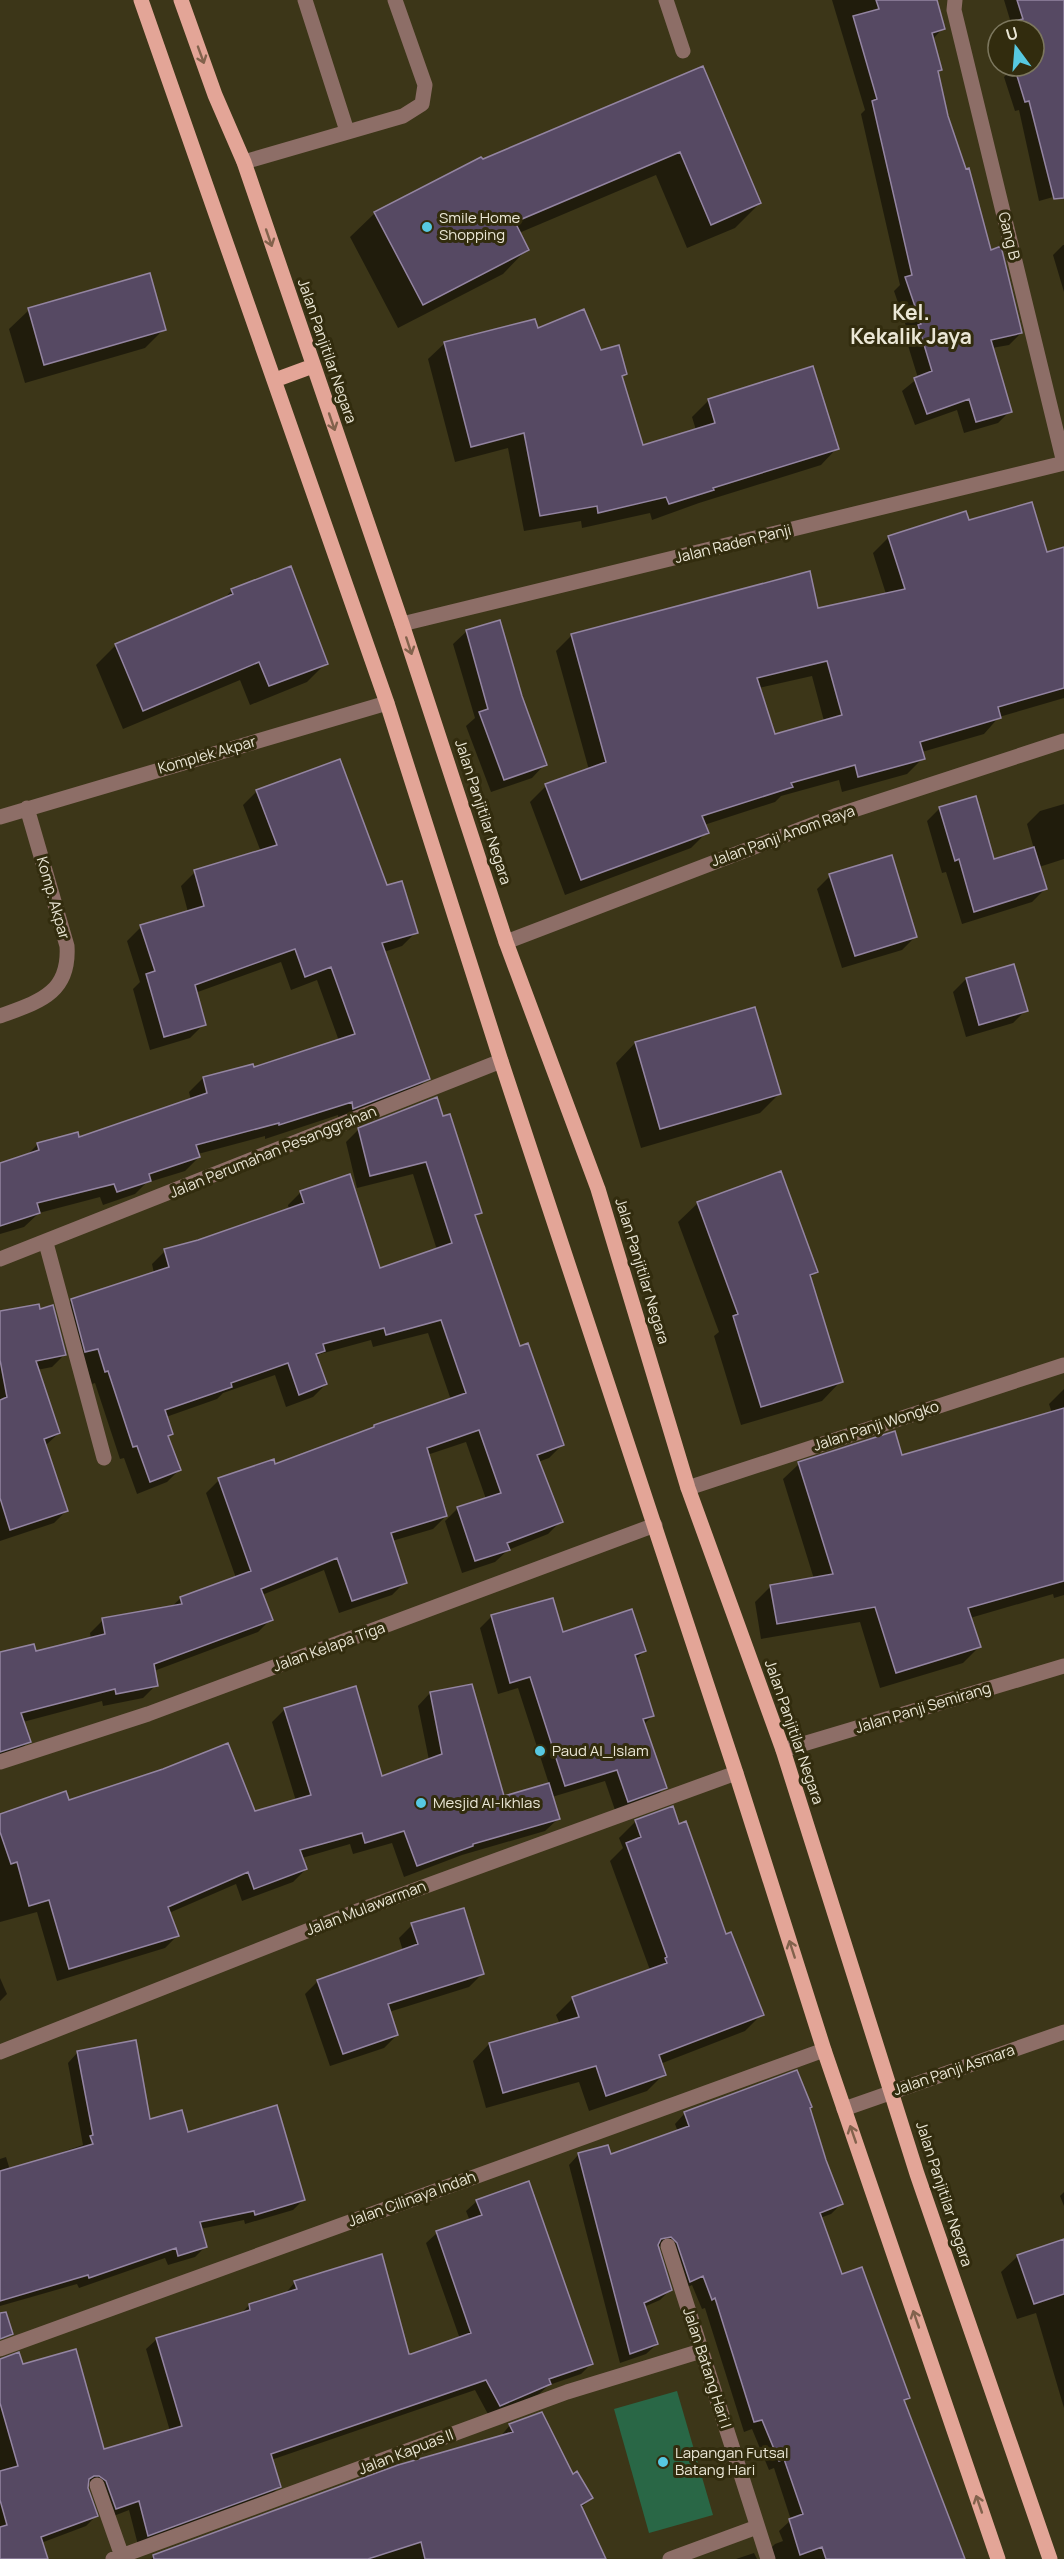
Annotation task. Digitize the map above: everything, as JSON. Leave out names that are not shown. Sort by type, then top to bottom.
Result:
[{"type":"main road","points":[[141,0],[387,703],[501,1061],[736,1773],[824,2050],[998,2559]]},
{"type":"main road","name":"Jalan Panjitilar Negara","points":[[181,0],[215,95],[244,162],[402,624],[506,942],[598,1189],[688,1488],[783,1750],[917,2174],[1050,2559]]},
{"type":"main road","points":[[275,381],[313,366]]},
{"type":"street","points":[[304,0],[347,131]]},
{"type":"street","points":[[244,162],[403,116],[422,104],[425,85],[395,0]]},
{"type":"street","points":[[666,0],[683,51]]},
{"type":"street","name":"Gang B","points":[[954,5],[1064,463]]},
{"type":"street","name":"Jalan Raden Panji","points":[[402,624],[1064,463]]},
{"type":"street","name":"Komplek Akpar","points":[[27,808],[387,703]]},
{"type":"street","name":"Jalan Panji Anom Raya","points":[[506,942],[835,816],[1064,741]]},
{"type":"street","points":[[0,817],[27,808]]},
{"type":"street","name":"Komp. Akpar","points":[[0,1016],[46,997],[62,978],[67,962],[67,946],[27,808]]},
{"type":"street","name":"Jalan Perumahan Pesanggrahan","points":[[0,1259],[46,1243],[501,1061]]},
{"type":"street","points":[[46,1243],[105,1458]]},
{"type":"street","name":"Jalan Panji Wongko","points":[[688,1488],[1064,1365]]},
{"type":"street","name":"Jalan Kelapa Tiga","points":[[0,1762],[148,1714],[655,1525]]},
{"type":"street","name":"Jalan Panji Semirang","points":[[783,1750],[1064,1666]]},
{"type":"street","name":"Jalan Mulawarman","points":[[0,2052],[360,1910],[736,1773]]},
{"type":"street","name":"Jalan Panji Asmara","points":[[844,2109],[1064,2032]]},
{"type":"street","name":"Jalan Cilinaya Indah","points":[[0,2349],[824,2050]]},
{"type":"street","name":"Jalan Batang Hari I","points":[[668,2246],[768,2559]]},
{"type":"street","name":"Jalan Kapuas II","points":[[120,2558],[567,2392],[701,2351]]},
{"type":"street","points":[[97,2486],[120,2558]]},
{"type":"street","points":[[670,2559],[758,2527]]},
{"type":"green space","name":"Lapangan Futsal Batang Hari","points":[[677,2391],[713,2515],[649,2533],[614,2409]]},
{"type":"building","points":[[876,0],[937,0],[945,29],[932,33],[942,70],[938,71],[948,116],[966,169],[969,168],[991,250],[1001,246],[1022,333],[991,340],[1012,412],[976,422],[969,399],[927,414],[914,378],[932,371],[918,325],[921,324],[905,277],[912,275],[872,101],[877,99],[853,16],[879,9]]},
{"type":"building","points":[[1017,0],[1064,0],[1064,198],[1054,199],[1029,101],[1025,102],[1018,78],[1046,78],[1046,18],[1023,18]]},
{"type":"building","points":[[703,66],[761,203],[711,225],[680,152],[515,222],[529,250],[423,305],[374,212],[481,157],[483,159]]},
{"type":"building","points":[[150,273],[166,330],[44,365],[28,308]]},
{"type":"building","points":[[584,309],[601,350],[619,345],[627,374],[622,376],[643,445],[715,423],[708,399],[813,366],[839,449],[669,504],[666,497],[598,513],[597,506],[540,516],[524,433],[471,447],[444,342],[535,319],[538,328]]},
{"type":"building","points":[[1032,502],[1047,552],[1064,547],[1064,688],[998,707],[1001,718],[920,742],[925,759],[858,777],[855,765],[791,783],[793,787],[702,816],[709,833],[581,880],[545,784],[606,762],[571,634],[810,571],[818,608],[905,589],[888,536],[966,511],[969,520]],"holes":[[[827,661],[842,715],[775,734],[757,678]]]},
{"type":"building","points":[[291,566],[328,664],[269,686],[259,662],[143,711],[115,644],[233,594],[231,589]]},
{"type":"building","points":[[500,620],[522,696],[547,765],[504,780],[479,712],[488,709],[466,630]]},
{"type":"building","points":[[340,759],[387,885],[402,881],[418,933],[382,943],[430,1079],[353,1109],[352,1102],[279,1125],[279,1123],[196,1145],[200,1157],[149,1174],[151,1181],[117,1192],[114,1184],[37,1203],[40,1213],[0,1226],[0,1163],[39,1150],[37,1143],[78,1132],[79,1137],[207,1093],[203,1077],[253,1064],[254,1067],[355,1034],[331,967],[305,977],[295,949],[195,985],[206,1025],[164,1037],[146,974],[155,971],[140,925],[204,906],[194,870],[277,845],[256,790]]},
{"type":"building","points":[[976,796],[994,859],[1034,847],[1047,889],[974,912],[959,859],[955,861],[939,807]]},
{"type":"building","points":[[892,855],[917,937],[855,956],[829,874]]},
{"type":"building","points":[[1014,964],[1028,1011],[979,1025],[966,978]]},
{"type":"building","points":[[755,1007],[781,1094],[660,1129],[635,1042]]},
{"type":"building","points":[[437,1097],[443,1116],[450,1114],[482,1213],[475,1215],[520,1346],[528,1343],[564,1445],[537,1455],[563,1522],[507,1543],[510,1550],[475,1561],[457,1507],[501,1493],[479,1430],[427,1448],[447,1516],[391,1533],[407,1583],[352,1601],[337,1558],[261,1589],[273,1620],[154,1664],[158,1686],[116,1694],[115,1689],[21,1713],[31,1742],[0,1752],[0,1652],[34,1644],[36,1651],[105,1634],[102,1618],[182,1604],[180,1597],[251,1571],[218,1478],[274,1459],[275,1464],[374,1427],[374,1425],[466,1393],[441,1320],[386,1335],[384,1328],[323,1344],[325,1351],[316,1354],[327,1384],[299,1395],[288,1363],[231,1383],[232,1387],[165,1410],[173,1434],[168,1436],[181,1470],[150,1482],[137,1446],[133,1447],[108,1371],[105,1372],[98,1349],[85,1352],[71,1299],[169,1267],[164,1249],[198,1240],[304,1203],[300,1191],[350,1174],[380,1268],[452,1243],[426,1162],[370,1176],[358,1128]]},
{"type":"building","points":[[781,1171],[818,1272],[810,1275],[843,1382],[761,1407],[733,1316],[738,1314],[697,1202]]},
{"type":"building","points":[[39,1304],[40,1309],[53,1305],[66,1355],[36,1361],[60,1433],[44,1439],[68,1511],[10,1530],[0,1498],[0,1400],[7,1397],[0,1360],[0,1311]]},
{"type":"building","points":[[1064,1408],[1064,1581],[968,1608],[981,1647],[896,1673],[875,1607],[777,1624],[770,1585],[833,1574],[798,1462],[895,1431],[902,1455]]},
{"type":"building","points":[[553,1598],[563,1632],[632,1609],[646,1651],[635,1655],[654,1716],[643,1719],[667,1788],[628,1802],[617,1770],[565,1786],[530,1677],[510,1683],[491,1615]]},
{"type":"building","points":[[472,1684],[504,1796],[549,1783],[560,1819],[473,1844],[473,1846],[417,1866],[404,1831],[365,1843],[362,1833],[300,1850],[307,1869],[254,1889],[248,1872],[168,1907],[179,1936],[69,1969],[49,1900],[29,1906],[17,1862],[11,1864],[0,1832],[0,1814],[66,1791],[69,1800],[163,1769],[228,1743],[255,1811],[311,1795],[284,1708],[356,1686],[382,1776],[442,1754],[430,1692]]},
{"type":"building","points":[[673,1806],[679,1824],[686,1821],[726,1934],[731,1932],[764,2015],[659,2055],[666,2075],[606,2096],[596,2066],[503,2093],[489,2043],[579,2017],[572,1997],[667,1963],[665,1958],[667,1957],[626,1843],[641,1837],[635,1820]]},
{"type":"building","points":[[464,1908],[484,1974],[388,2004],[398,2035],[343,2054],[317,1980],[418,1944],[411,1923]]},
{"type":"building","points":[[136,2040],[150,2119],[182,2110],[188,2132],[277,2105],[305,2200],[255,2215],[254,2211],[200,2222],[207,2247],[178,2256],[176,2248],[89,2278],[88,2275],[0,2301],[0,2171],[93,2144],[77,2051]]},
{"type":"building","points":[[797,2070],[812,2107],[810,2108],[826,2160],[843,2204],[820,2213],[842,2274],[862,2267],[910,2398],[904,2400],[965,2559],[826,2559],[822,2547],[800,2555],[789,2519],[803,2514],[784,2459],[779,2461],[762,2420],[754,2422],[715,2298],[712,2300],[703,2276],[690,2282],[677,2243],[671,2237],[661,2239],[658,2245],[672,2290],[644,2303],[658,2344],[630,2354],[578,2153],[608,2145],[611,2154],[689,2126],[684,2112]]},
{"type":"building","points":[[529,2181],[593,2364],[549,2379],[551,2384],[500,2406],[486,2380],[271,2454],[281,2487],[148,2536],[139,2501],[116,2509],[106,2481],[99,2476],[94,2476],[89,2479],[88,2488],[98,2516],[41,2537],[48,2559],[0,2559],[0,2527],[7,2525],[0,2500],[0,2471],[18,2466],[0,2403],[0,2359],[19,2352],[23,2364],[76,2349],[104,2449],[182,2426],[156,2338],[250,2310],[249,2304],[297,2289],[294,2281],[382,2254],[409,2354],[411,2354],[471,2333],[436,2231],[482,2215],[476,2200]]},
{"type":"building","points":[[1064,2239],[1064,2294],[1034,2304],[1017,2255]]},
{"type":"building","points":[[6,2312],[13,2334],[0,2339],[0,2313]]},
{"type":"building","points":[[542,2412],[573,2474],[577,2471],[593,2498],[581,2505],[606,2559],[425,2559],[421,2542],[368,2559],[154,2559],[153,2555],[398,2465],[513,2432],[509,2424]]},
{"type":"place","name":"Smile Home Shopping","points":[[427,227]]},
{"type":"place","name":"Paud Al_Islam","points":[[540,1751]]},
{"type":"place","name":"Mesjid Al-Ikhlas","points":[[421,1803]]},
{"type":"place","name":"Lapangan Futsal Batang Hari","points":[[663,2462]]},
{"type":"district","name":"Kel. Kekalik Jaya","points":[[911,325]]}]
